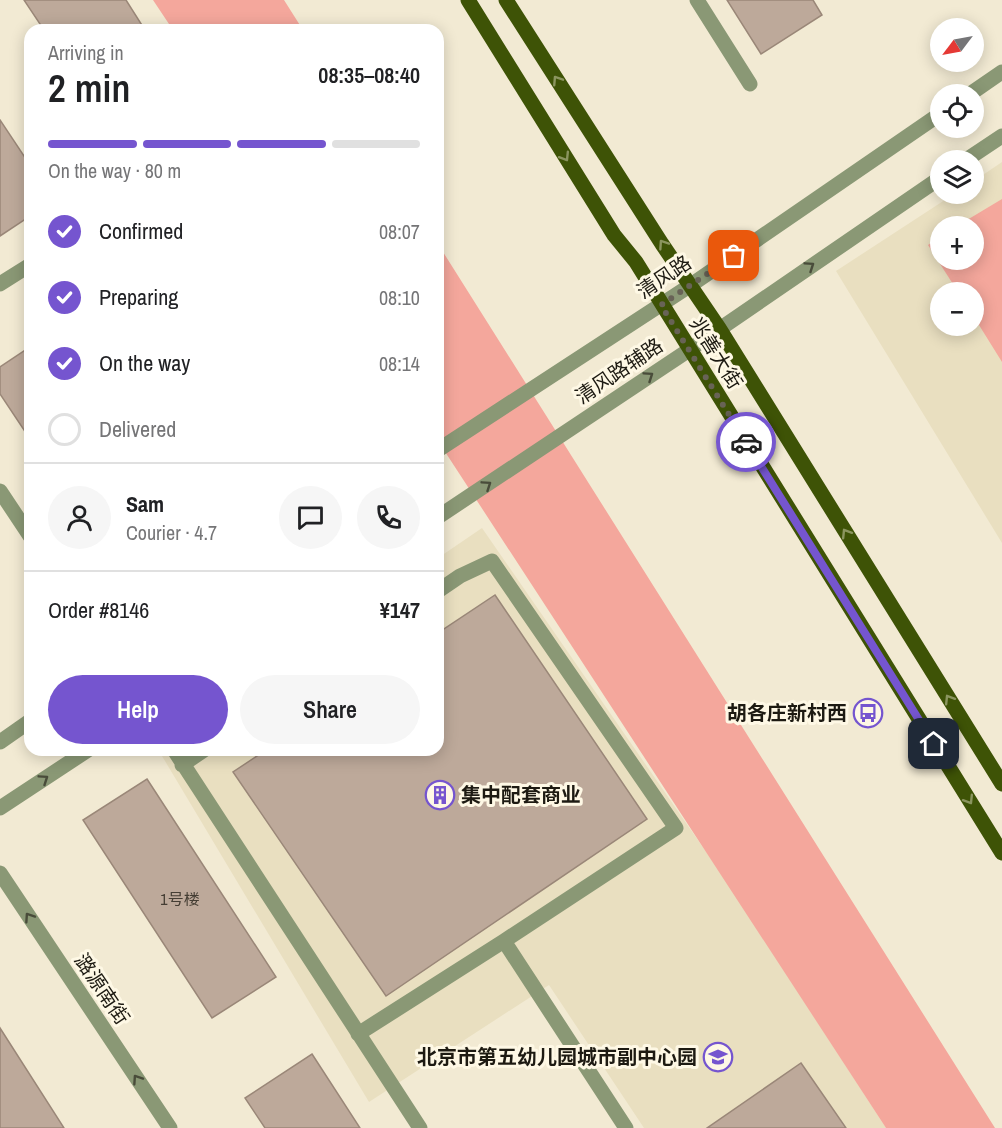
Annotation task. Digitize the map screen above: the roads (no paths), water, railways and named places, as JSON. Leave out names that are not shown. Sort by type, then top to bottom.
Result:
[{"type":"main road","name":"兆善大街","points":[[468,0],[614,235],[636,262],[1002,853]]},
{"type":"main road","name":"兆善大街","points":[[506,0],[662,244],[719,328],[1002,784]]},
{"type":"street","points":[[697,0],[750,84]]},
{"type":"street","points":[[984,84],[1002,72]]},
{"type":"street","name":"清风路","points":[[444,446],[691,285],[930,121]]},
{"type":"street","points":[[981,150],[1002,136]]},
{"type":"street","name":"清风路辅路","points":[[444,513],[689,350],[930,185]]},
{"type":"street","points":[[0,285],[24,269]]},
{"type":"street","points":[[0,490],[24,527]]},
{"type":"street","points":[[358,1034],[676,828],[492,561],[460,576],[444,587]]},
{"type":"street","points":[[0,742],[24,725]]},
{"type":"street","points":[[0,808],[79,756]]},
{"type":"street","points":[[177,756],[420,1128]]},
{"type":"street","points":[[182,765],[195,756]]},
{"type":"street","name":"潞源南街","points":[[0,873],[170,1128]]},
{"type":"street","points":[[504,941],[626,1128]]},
{"type":"place","name":"胡各庄新村西","points":[[868,713]]},
{"type":"place","name":"集中配套商业","points":[[440,795]]},
{"type":"place","name":"北京市第五幼儿园城市副中心园","points":[[718,1057]]}]
